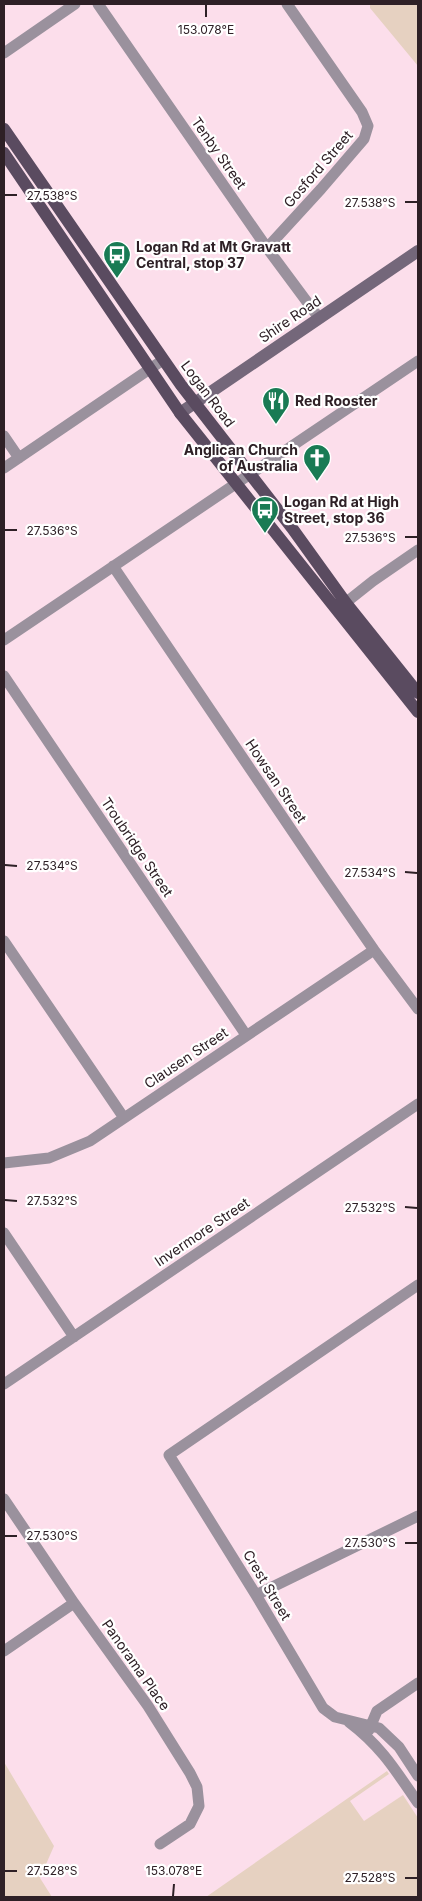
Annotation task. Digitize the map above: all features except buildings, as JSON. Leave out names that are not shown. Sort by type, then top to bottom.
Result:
[{"type":"main road","name":"Logan Road","points":[[4,129],[164,360],[251,475],[341,607],[418,712]]},
{"type":"main road","name":"Logan Road","points":[[4,153],[180,413],[236,484],[341,607],[418,693]]},
{"type":"street","points":[[4,52],[75,4]]},
{"type":"street","name":"Tenby Street","points":[[98,4],[267,248],[319,318]]},
{"type":"street","name":"Gosford Street","points":[[267,248],[364,139],[368,126],[362,112],[287,4]]},
{"type":"street","name":"Shire Road","points":[[180,413],[418,251]]},
{"type":"street","points":[[4,468],[164,360]]},
{"type":"street","points":[[4,640],[418,361]]},
{"type":"street","points":[[4,436],[19,458]]},
{"type":"street","points":[[341,607],[373,581],[418,550]]},
{"type":"street","name":"Howsan Street","points":[[113,566],[374,950],[418,1009]]},
{"type":"street","name":"Troubridge Street","points":[[4,676],[246,1035]]},
{"type":"street","points":[[4,941],[124,1118]]},
{"type":"street","name":"Clausen Street","points":[[4,1163],[50,1158],[90,1141],[374,950]]},
{"type":"street","name":"Invermore Street","points":[[4,1384],[418,1104]]},
{"type":"street","points":[[4,1233],[74,1337]]},
{"type":"street","name":"Crest Street","points":[[418,1285],[169,1455],[256,1595],[323,1708],[334,1717],[370,1724],[379,1728],[399,1747],[418,1776]]},
{"type":"street","name":"Panorama Place","points":[[4,1499],[74,1604],[148,1706],[197,1787],[200,1806],[190,1824],[160,1844]]},
{"type":"street","points":[[256,1595],[418,1516]]},
{"type":"street","points":[[4,1651],[74,1604]]},
{"type":"street","points":[[367,1736],[370,1724],[377,1711],[418,1683]]},
{"type":"street","name":"Crest Street","points":[[347,1721],[367,1736],[383,1752],[418,1803]]},
{"type":"shaded area","points":[[370,4],[418,4],[418,66],[370,8]]},
{"type":"shaded area","points":[[4,1762],[54,1846],[40,1878],[52,1897],[4,1897]]},
{"type":"shaded area","points":[[387,1771],[389,1774],[350,1801],[364,1821],[403,1795],[418,1818],[418,1897],[206,1897]]},
{"type":"place","name":"Logan Rd at Mt Gravatt Central, stop 37","points":[[117,279]]},
{"type":"place","name":"Red Rooster","points":[[276,425]]},
{"type":"place","name":"Anglican Church of Australia","points":[[317,482]]},
{"type":"place","name":"Logan Rd at High Street, stop 36","points":[[265,534]]}]
